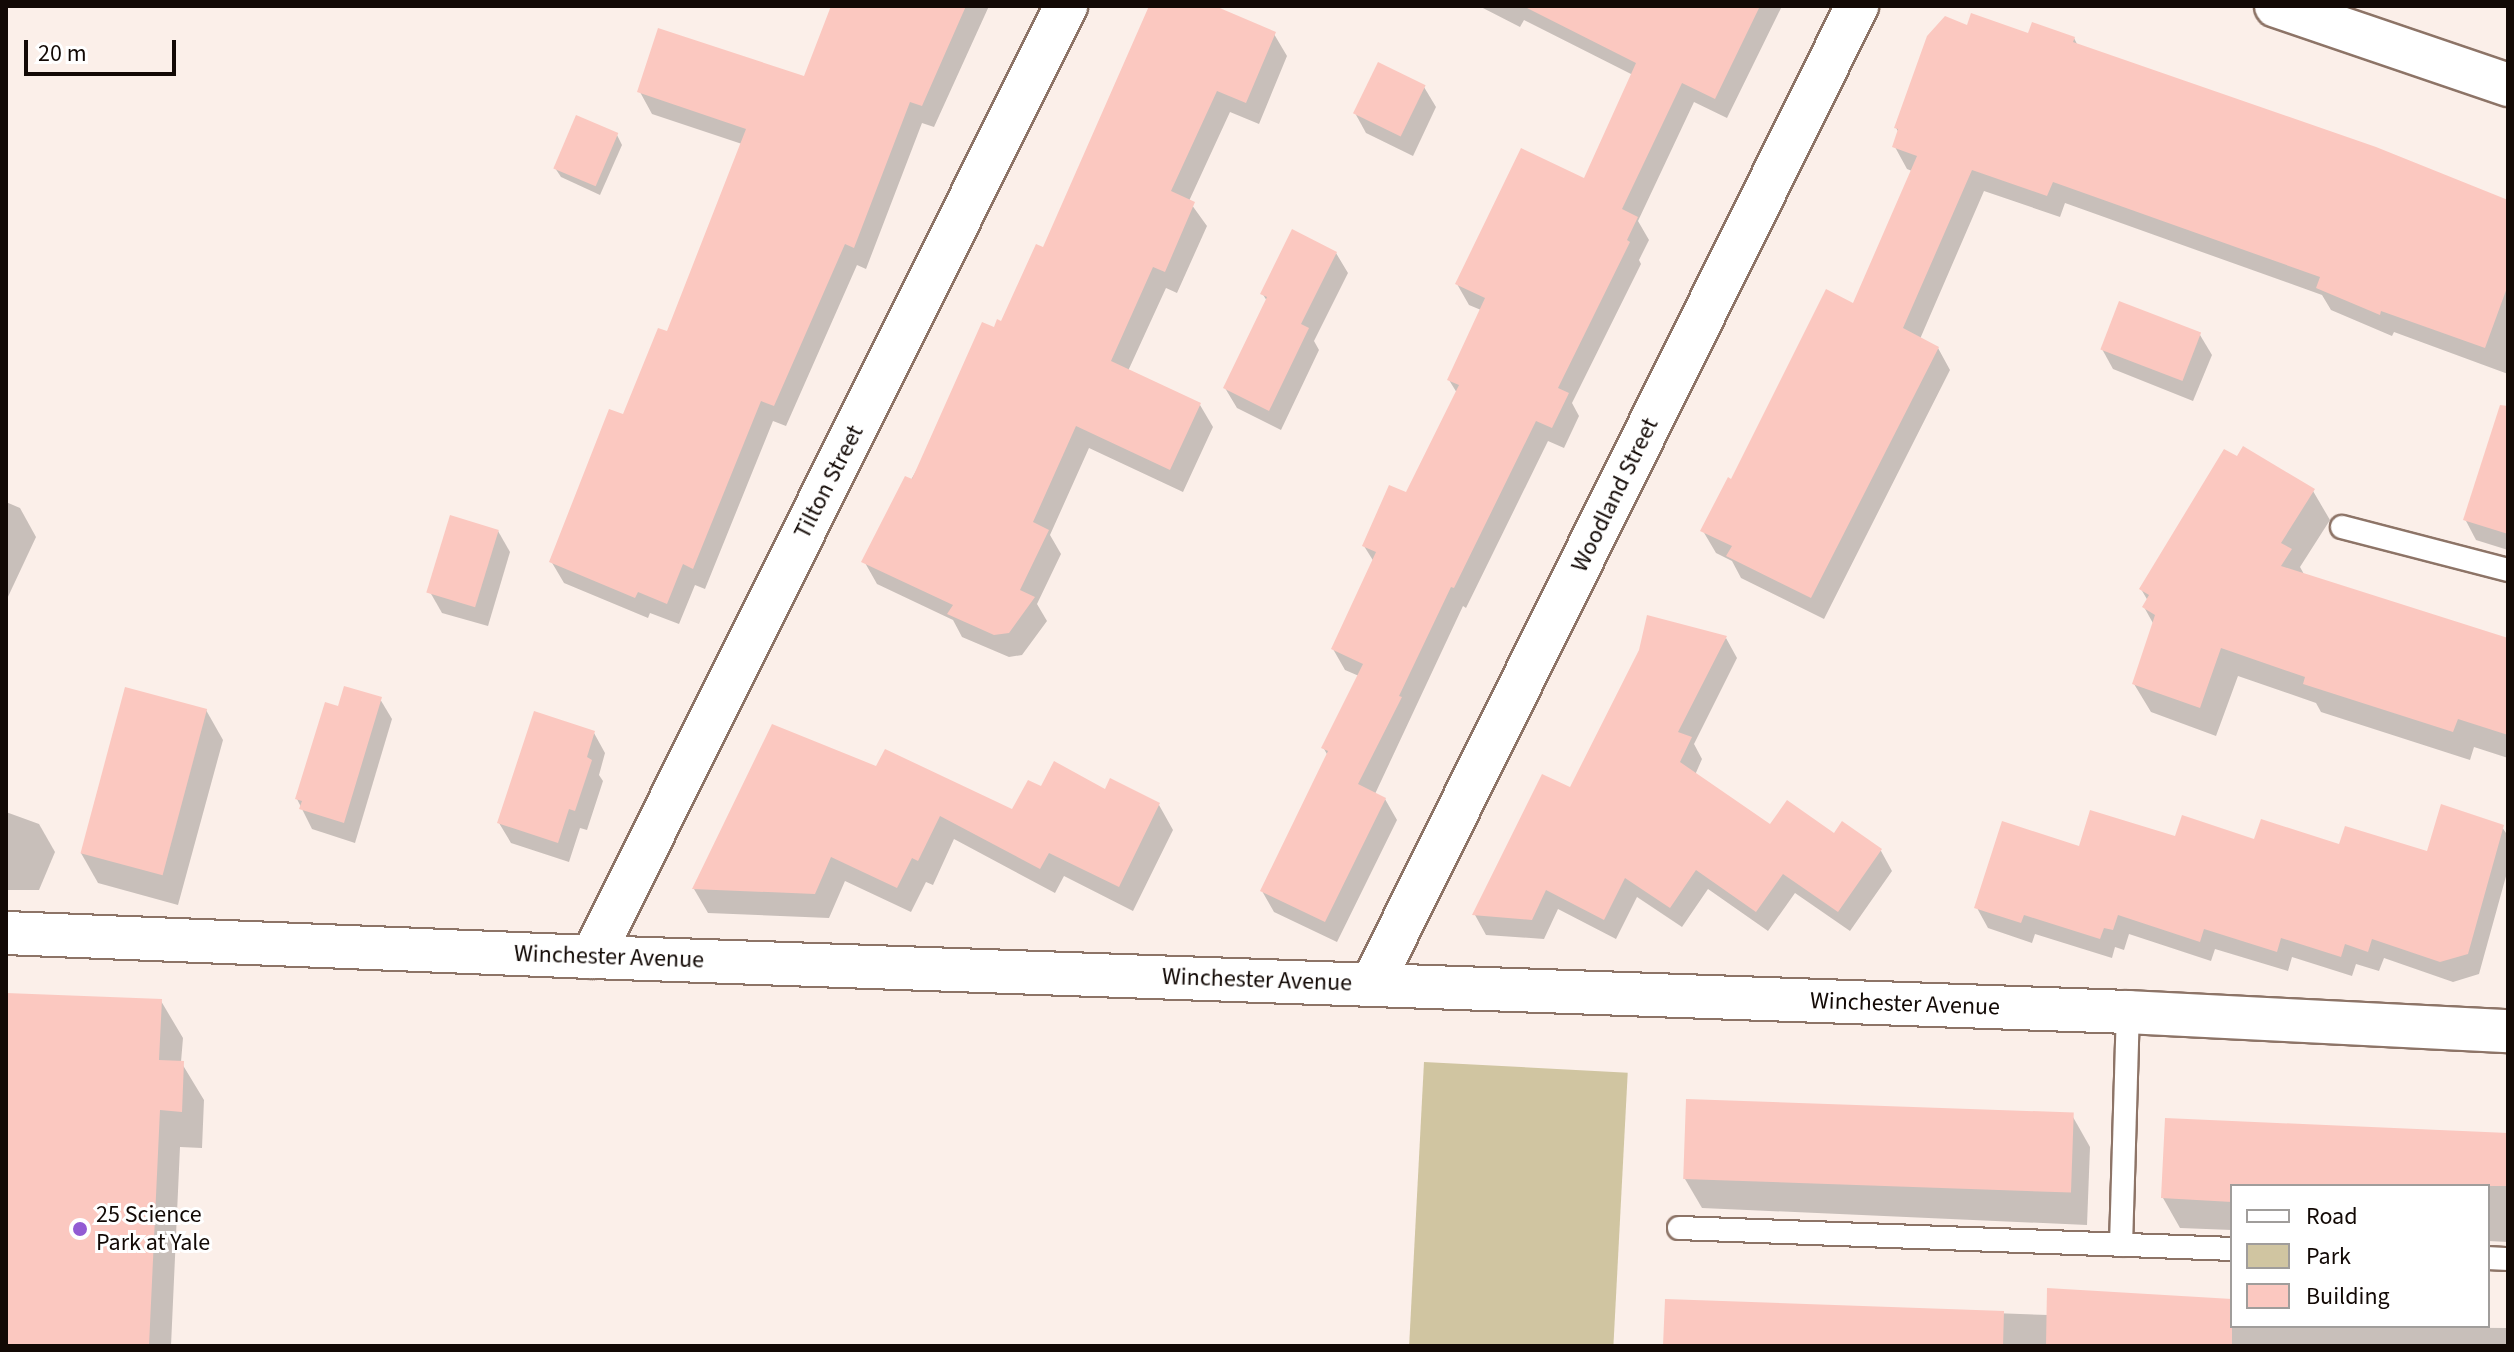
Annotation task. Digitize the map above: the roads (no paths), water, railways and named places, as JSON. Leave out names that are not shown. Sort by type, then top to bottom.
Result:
[{"type":"street","name":"Tilton Street","points":[[592,957],[1066,6]]},
{"type":"street","name":"Woodland Street","points":[[1372,984],[1857,6]]},
{"type":"street","points":[[2276,6],[2508,85]]},
{"type":"street","name":"Winchester Avenue","points":[[6,933],[2128,1012],[2508,1031]]},
{"type":"lane","points":[[2342,527],[2508,570]]},
{"type":"lane","points":[[2121,1245],[2128,1012]]},
{"type":"lane","points":[[1679,1228],[2230,1249]]},
{"type":"place","name":"25 Science Park at Yale","points":[[80,1229]]}]
